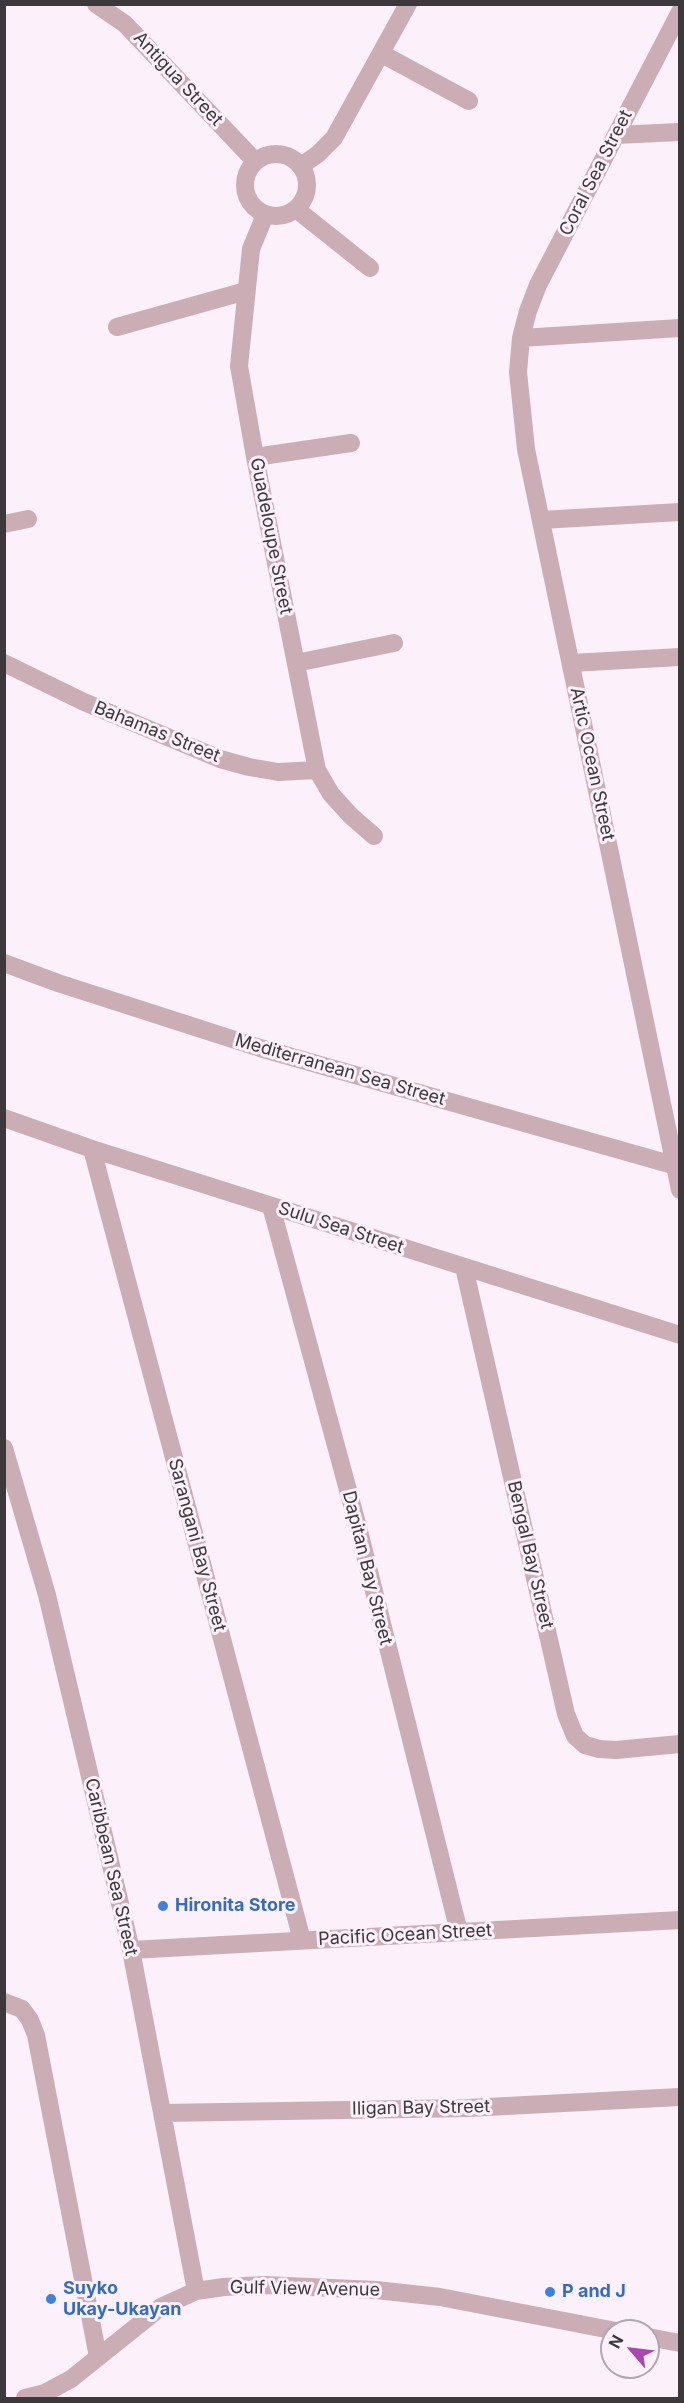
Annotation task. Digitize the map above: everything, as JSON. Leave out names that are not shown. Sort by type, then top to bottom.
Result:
[{"type":"street","points":[[301,166],[318,154],[334,138],[407,5]]},
{"type":"street","name":"Antigua Street","points":[[100,6],[126,24],[255,161]]},
{"type":"street","name":"Coral Sea Street","points":[[520,338],[538,285],[680,12]]},
{"type":"street","points":[[382,54],[469,101]]},
{"type":"street","points":[[616,135],[680,132]]},
{"type":"street","points":[[285,154],[301,166],[306,176],[307,188],[303,200],[296,209],[287,214],[265,215],[249,201],[244,180],[248,169],[255,161],[264,155],[285,154]]},
{"type":"street","points":[[296,209],[370,268]]},
{"type":"street","name":"Guadeloupe Street","points":[[265,215],[251,249],[239,366],[317,770],[331,794],[374,836]]},
{"type":"street","points":[[117,327],[246,291]]},
{"type":"street","points":[[520,338],[680,328]]},
{"type":"street","name":"Artic Ocean Street","points":[[520,338],[518,372],[526,448],[680,1190]]},
{"type":"street","points":[[255,457],[351,443]]},
{"type":"street","points":[[541,520],[680,512]]},
{"type":"street","points":[[4,524],[28,519]]},
{"type":"street","points":[[296,663],[394,643]]},
{"type":"street","points":[[571,663],[680,657]]},
{"type":"street","name":"Bahamas Street","points":[[4,663],[84,702],[220,759],[278,772],[317,770]]},
{"type":"street","name":"Mediterranean Sea Street","points":[[4,963],[58,983],[260,1048],[677,1167]]},
{"type":"street","name":"Sulu Sea Street","points":[[4,1118],[92,1149],[680,1335]]},
{"type":"street","name":"Sarangani Bay Street","points":[[92,1149],[302,1940]]},
{"type":"street","name":"Dapitan Bay Street","points":[[271,1206],[360,1539],[459,1932]]},
{"type":"street","name":"Bengal Bay Street","points":[[464,1267],[566,1714],[575,1736],[585,1745],[599,1749],[616,1750],[680,1744]]},
{"type":"street","name":"Caribbean Sea Street","points":[[4,1448],[47,1595],[131,1950],[196,2290]]},
{"type":"street","name":"Pacific Ocean Street","points":[[131,1950],[680,1920]]},
{"type":"street","points":[[4,2002],[22,2009],[30,2020],[36,2035],[98,2357]]},
{"type":"street","name":"Iligan Bay Street","points":[[162,2113],[468,2108],[680,2097]]},
{"type":"street","name":"Gulf View Avenue","points":[[25,2398],[45,2393],[71,2379],[162,2307],[196,2290],[266,2285],[376,2290],[440,2298],[600,2328]]},
{"type":"street","points":[[660,2339],[680,2343]]},
{"type":"place","name":"Hironita Store","points":[[163,1906]]},
{"type":"place","name":"P and J","points":[[550,2292]]},
{"type":"place","name":"Suyko Ukay-Ukayan","points":[[51,2299]]}]
